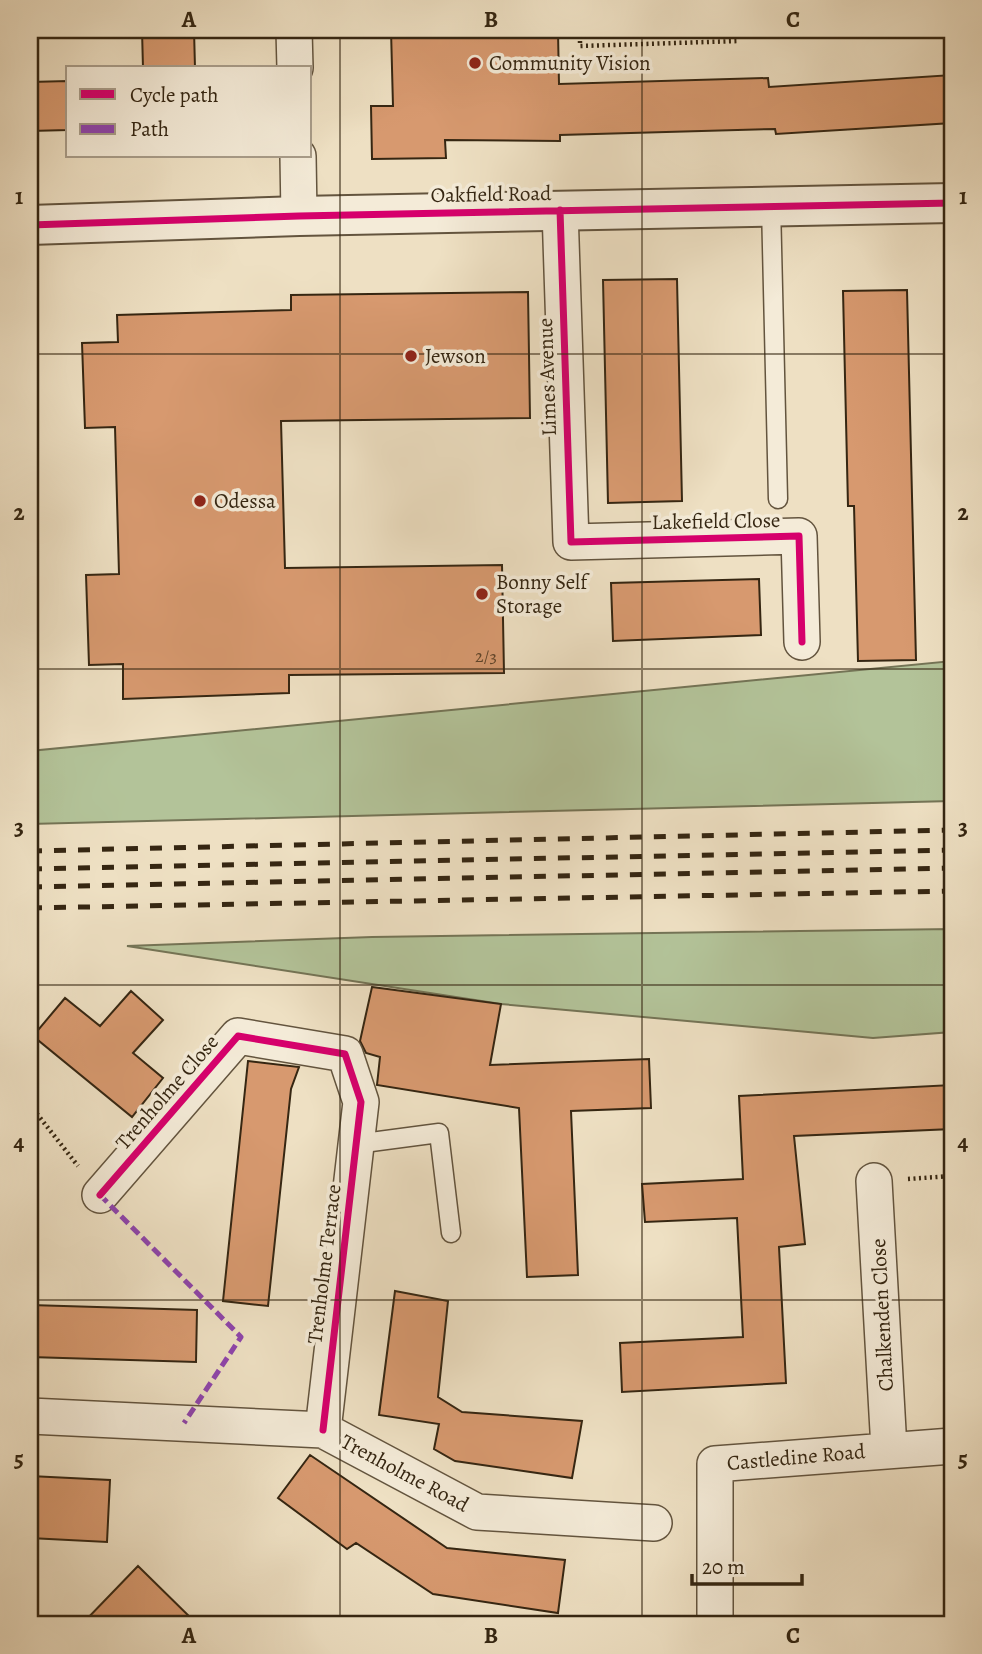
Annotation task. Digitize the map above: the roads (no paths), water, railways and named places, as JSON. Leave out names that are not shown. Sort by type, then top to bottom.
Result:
[{"type":"street","points":[[294,30],[295,66]]},
{"type":"street","points":[[298,158],[299,216]]},
{"type":"street","name":"Oakfield Road","points":[[30,225],[299,216],[952,203]]},
{"type":"street","name":"Limes Avenue","points":[[560,210],[570,542]]},
{"type":"street","name":"Lakefield Close","points":[[570,542],[799,536],[802,642]]},
{"type":"street","name":"Trenholme Close","points":[[100,1195],[238,1037],[345,1054],[361,1102]]},
{"type":"street","name":"Trenholme Terrace","points":[[323,1430],[361,1102]]},
{"type":"street","name":"Chalkenden Close","points":[[874,1181],[890,1449]]},
{"type":"street","name":"Trenholme Road","points":[[30,1416],[323,1430],[477,1512],[654,1523]]},
{"type":"street","name":"Castledine Road","points":[[715,1624],[716,1464],[952,1446]]},
{"type":"lane","points":[[771,205],[778,499]]},
{"type":"lane","points":[[356,1144],[439,1133],[451,1233]]},
{"type":"railway","points":[[30,851],[952,830]]},
{"type":"railway","points":[[30,869],[952,850]]},
{"type":"railway","points":[[30,887],[952,868]]},
{"type":"railway","points":[[30,908],[952,891]]},
{"type":"place","name":"Community Vision","points":[[475,63]]},
{"type":"place","name":"Jewson","points":[[411,356]]},
{"type":"place","name":"Odessa","points":[[200,501]]},
{"type":"place","name":"Bonny Self Storage","points":[[482,594]]}]
